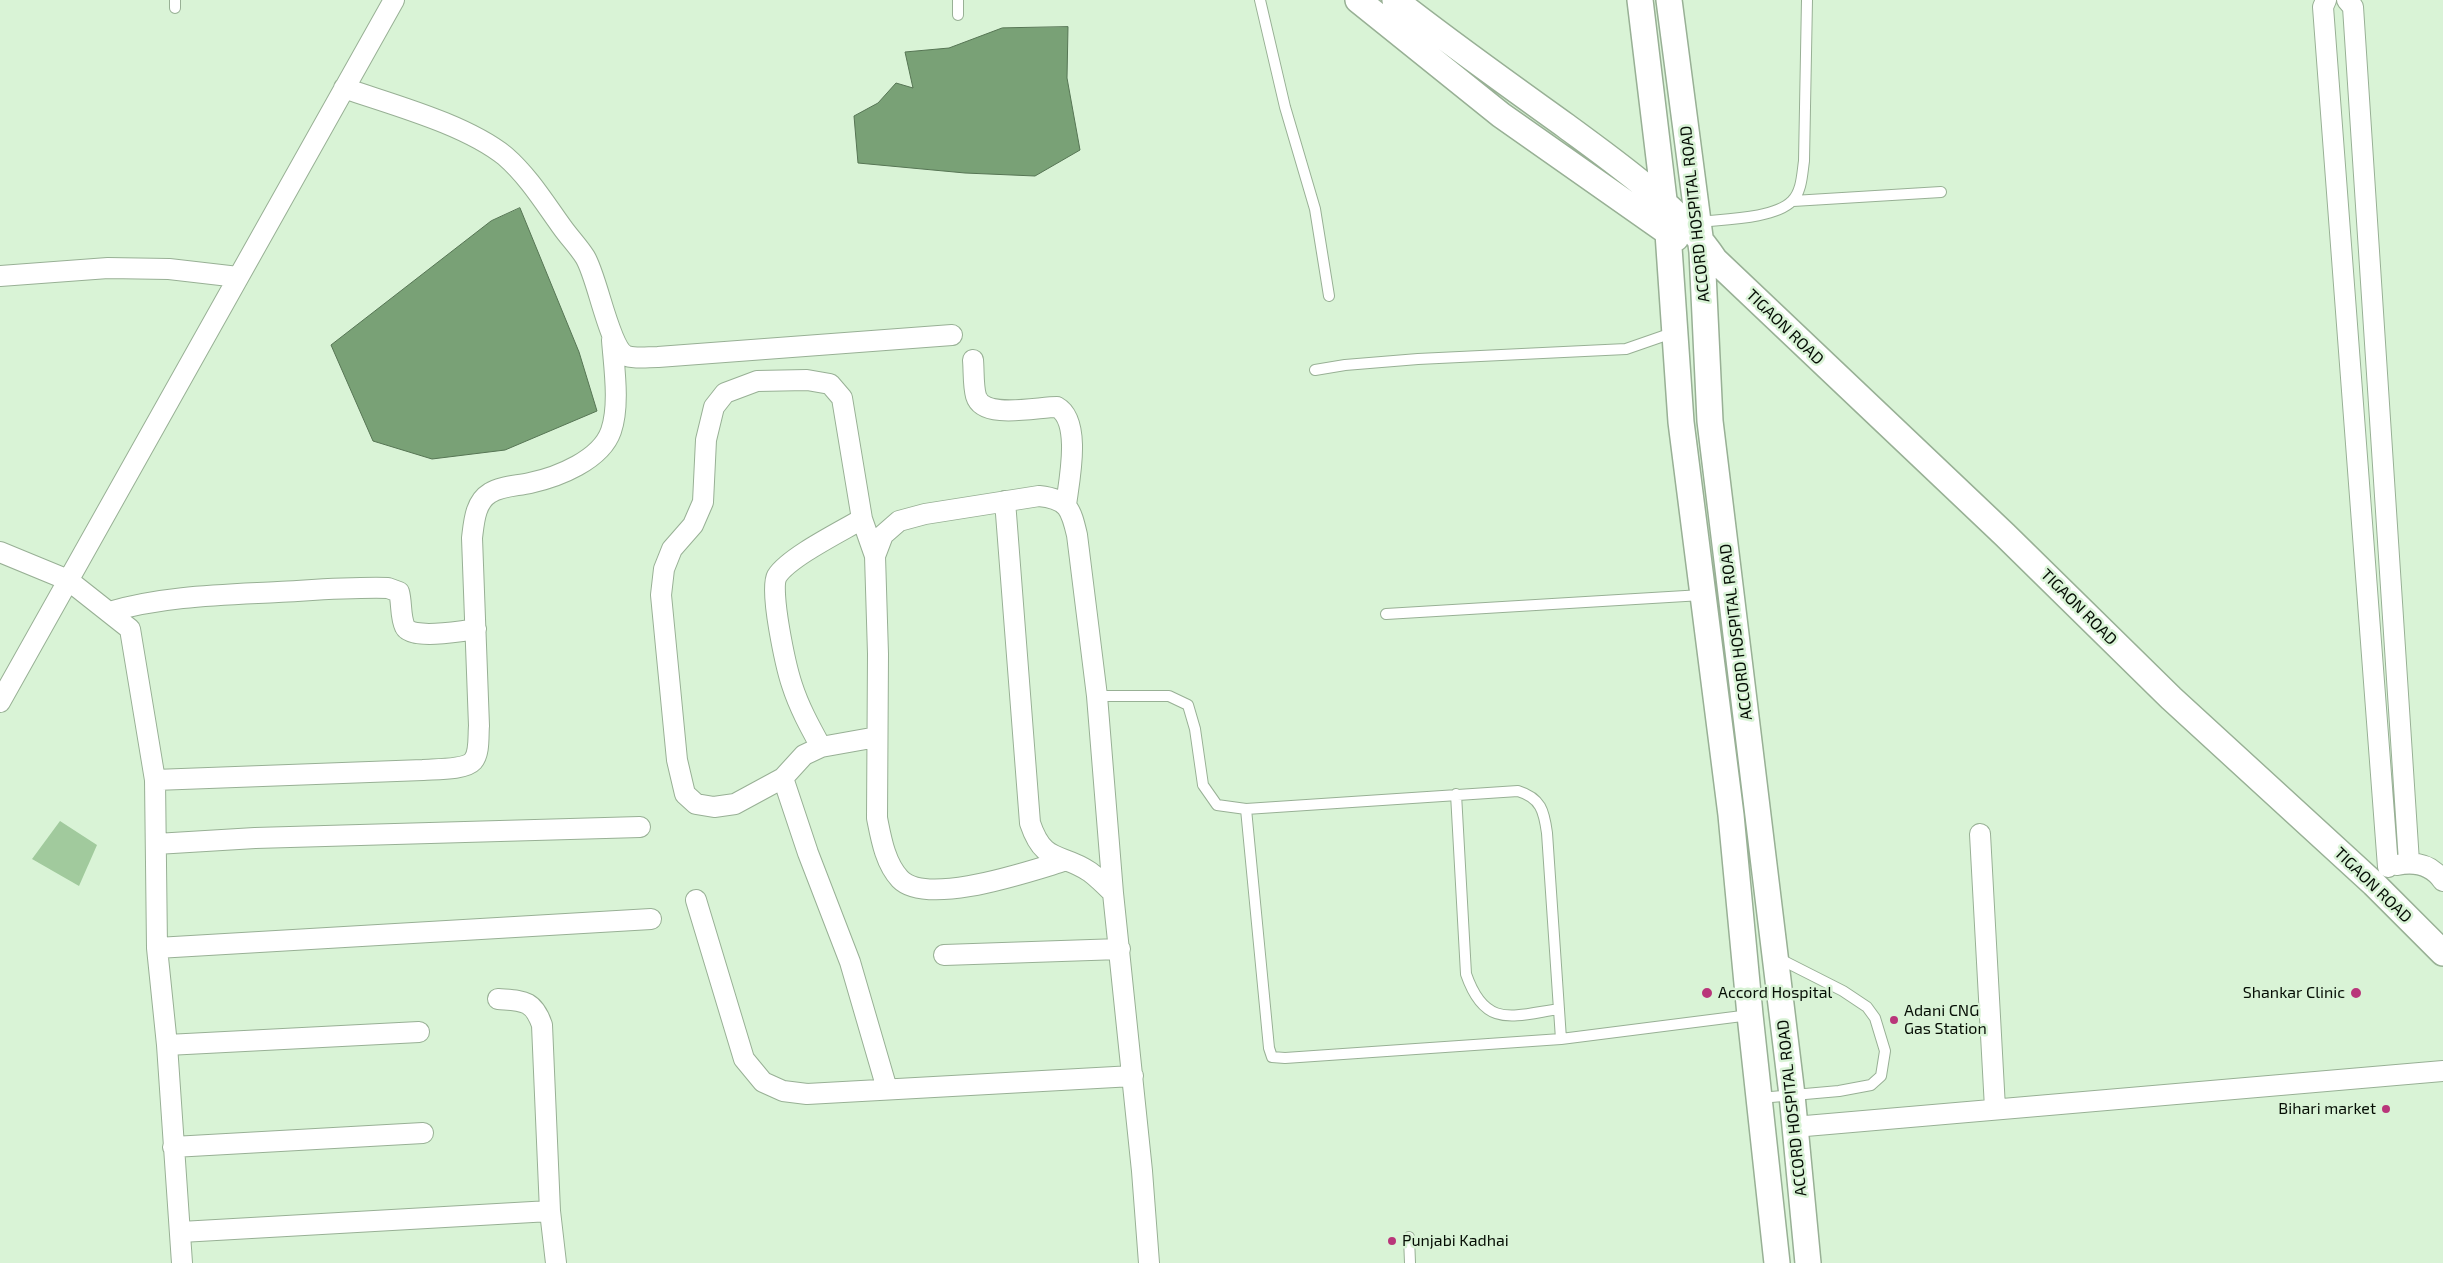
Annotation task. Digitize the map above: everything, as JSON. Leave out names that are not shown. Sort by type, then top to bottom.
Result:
[{"type":"street","points":[[1,698],[12,691],[68,580],[394,0]]},
{"type":"street","points":[[1358,0],[1501,115],[1668,233],[1704,244]]},
{"type":"street","points":[[1395,0],[1619,164],[1704,244]]},
{"type":"street","points":[[1640,0],[1668,233],[1680,422],[1731,815],[1750,1015],[1777,1263]]},
{"type":"street","name":"ACCORD HOSPITAL ROAD","points":[[1669,0],[1704,244],[1710,422],[1792,1095],[1808,1263]]},
{"type":"street","points":[[2326,0],[2323,7],[2381,875],[2410,862],[2427,866],[2443,881]]},
{"type":"street","points":[[2347,0],[2353,8],[2410,862]]},
{"type":"street","points":[[155,780],[423,770],[465,766],[473,761],[476,753],[479,726],[472,538],[474,516],[481,502],[489,493],[552,477],[588,458],[605,445],[612,430],[616,384],[612,340],[600,295],[585,258],[520,170],[503,155],[467,134],[344,88]]},
{"type":"street","name":"TIGAON ROAD","points":[[1704,244],[2171,698],[2381,875],[2440,942]]},
{"type":"street","points":[[0,276],[117,268],[169,269],[238,277]]},
{"type":"street","points":[[612,340],[626,356],[636,357],[952,335]]},
{"type":"street","points":[[973,360],[976,396],[986,408],[1006,410],[1057,407],[1064,414],[1070,424],[1071,437],[1066,505]]},
{"type":"street","points":[[877,737],[822,747],[804,755],[783,778],[735,804],[714,807],[705,806],[696,804],[685,794],[677,760],[660,595],[664,569],[672,550],[693,525],[703,502],[706,440],[714,407],[725,393],[757,381],[806,380],[830,384],[842,398],[862,519],[875,556],[878,654],[877,818],[888,860],[900,879],[920,889],[954,888],[994,882],[1064,861]]},
{"type":"street","points":[[875,556],[884,535],[899,521],[925,514],[1039,496],[1056,498],[1066,505],[1073,517],[1077,535],[1097,696],[1114,893],[1142,1171],[1148,1263]]},
{"type":"street","points":[[1005,501],[1030,822],[1036,839],[1048,852],[1090,872],[1114,893]]},
{"type":"street","points":[[822,747],[806,719],[792,685],[778,618],[774,587],[776,578],[794,561],[862,519]]},
{"type":"street","points":[[0,552],[68,580],[130,629],[155,780],[157,948],[167,1045],[182,1263]]},
{"type":"street","points":[[108,612],[139,603],[169,599],[235,594],[388,588],[399,592],[404,627],[410,632],[421,634],[476,629]]},
{"type":"street","points":[[783,778],[808,853],[850,962],[887,1089]]},
{"type":"street","points":[[156,844],[255,838],[640,827]]},
{"type":"street","points":[[1980,834],[1995,1108]]},
{"type":"street","points":[[696,900],[744,1060],[763,1082],[783,1091],[808,1094],[1132,1076]]},
{"type":"street","points":[[157,948],[651,919]]},
{"type":"street","points":[[944,955],[1120,949]]},
{"type":"street","points":[[498,999],[523,1001],[530,1004],[538,1013],[542,1025],[550,1211],[556,1263]]},
{"type":"street","points":[[167,1045],[419,1032]]},
{"type":"street","points":[[1794,1127],[2443,1070]]},
{"type":"street","points":[[173,1148],[423,1133]]},
{"type":"street","points":[[181,1232],[550,1211]]},
{"type":"lane","points":[[958,0],[958,16]]},
{"type":"lane","points":[[1260,0],[1285,107],[1315,209],[1329,296]]},
{"type":"lane","points":[[1793,201],[1800,187],[1804,161],[1807,0]]},
{"type":"lane","points":[[1704,244],[1766,213],[1782,208],[1793,201],[1941,192]]},
{"type":"lane","points":[[1315,370],[1391,361],[1626,349],[1675,332]]},
{"type":"lane","points":[[1386,614],[1703,595]]},
{"type":"lane","points":[[1097,696],[1169,696],[1188,705],[1195,728],[1203,785],[1217,805],[1246,809],[1518,791],[1528,794],[1538,801],[1544,813],[1560,1038]]},
{"type":"lane","points":[[1456,794],[1466,974],[1471,988],[1479,1002],[1493,1012],[1501,1014],[1510,1016],[1559,1009]]},
{"type":"lane","points":[[1246,809],[1269,1048],[1272,1057],[1285,1058],[1560,1038],[1750,1015]]},
{"type":"lane","points":[[1760,1098],[1839,1091],[1871,1085],[1881,1076],[1885,1051],[1875,1018],[1867,1007],[1843,991],[1775,956]]},
{"type":"lane","points":[[1409,1237],[1410,1263]]},
{"type":"shaded area","points":[[1068,27],[1067,78],[1080,150],[1035,176],[965,173],[858,163],[854,116],[878,103],[896,83],[913,88],[905,52],[949,48],[1002,28]]},
{"type":"shaded area","points":[[520,208],[579,352],[597,411],[505,450],[432,459],[373,441],[331,345],[491,221]]},
{"type":"building","points":[[60,821],[97,845],[79,886],[32,859]]},
{"type":"place","name":"Accord Hospital","points":[[1707,993]]},
{"type":"place","name":"Shankar Clinic","points":[[2356,993]]},
{"type":"place","name":"Adani CNG Gas Station","points":[[1894,1020]]},
{"type":"place","name":"Bihari market","points":[[2386,1109]]},
{"type":"place","name":"Punjabi Kadhai","points":[[1392,1241]]}]
